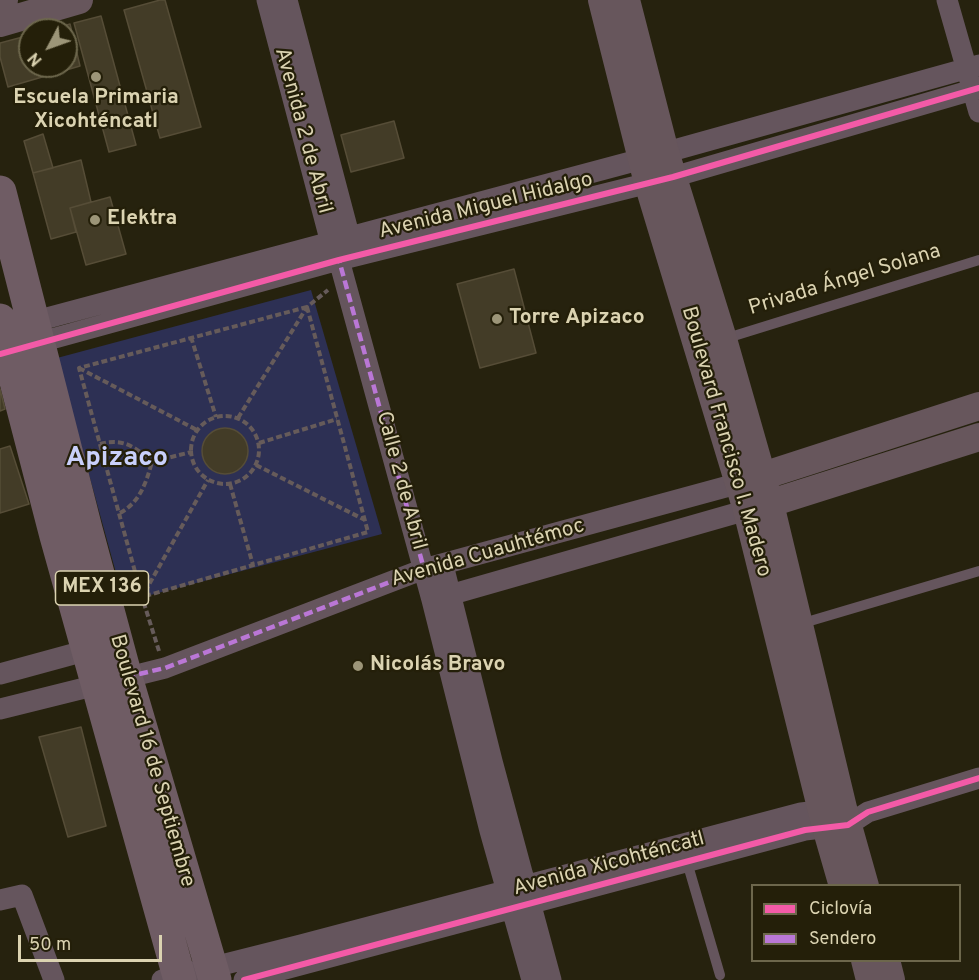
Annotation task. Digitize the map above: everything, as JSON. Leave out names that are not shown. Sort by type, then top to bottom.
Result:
[{"type":"main road","name":"Boulevard Francisco I. Madero","points":[[602,0],[657,168],[751,480],[842,817],[865,884]]},
{"type":"main road","name":"Boulevard Francisco I. Madero","points":[[626,0],[657,168],[723,339],[751,480]]},
{"type":"main road","points":[[0,23],[62,2]]},
{"type":"main road","name":"Boulevard 16 de Septiembre","points":[[0,192],[12,335],[86,529],[102,646],[173,978]]},
{"type":"main road","name":"Avenida Cuauhtémoc","points":[[751,480],[979,406]]},
{"type":"main road","name":"Avenida Cuauhtémoc","points":[[759,507],[979,437]]},
{"type":"main road","name":"Boulevard Francisco I. Madero","points":[[759,507],[800,624],[842,817],[843,884]]},
{"type":"main road","name":"Boulevard 16 de Septiembre","points":[[111,681],[213,974]]},
{"type":"main road","points":[[866,962],[870,980]]},
{"type":"main road","points":[[886,962],[891,980]]},
{"type":"street","name":"Avenida 2 de Abril","points":[[267,0],[290,50],[343,255]]},
{"type":"street","name":"Avenida 2 de Abril","points":[[287,0],[290,50]]},
{"type":"street","points":[[947,0],[973,66],[979,112]]},
{"type":"street","name":"Avenida Miguel Hidalgo","points":[[12,335],[343,255],[475,227],[973,66]]},
{"type":"street","name":"Avenida Miguel Hidalgo","points":[[343,255],[468,206],[657,168],[976,88]]},
{"type":"street","points":[[468,206],[475,227]]},
{"type":"street","name":"Calle 2 de Abril","points":[[343,255],[434,567],[482,763],[519,897],[551,980]]},
{"type":"street","name":"Avenida Cuauhtémoc","points":[[0,709],[165,668],[434,567],[751,480]]},
{"type":"street","name":"Avenida Cuauhtémoc","points":[[441,598],[759,507]]},
{"type":"street","points":[[0,674],[102,646]]},
{"type":"street","name":"Avenida Xicohténcatl","points":[[173,978],[213,974],[303,955],[718,844],[801,813],[842,817],[979,778]]},
{"type":"street","name":"Avenida Xicohténcatl","points":[[620,870],[687,862],[718,844]]},
{"type":"street","points":[[0,900],[22,895],[54,980]]},
{"type":"street","name":"Calle 2 de Abril","points":[[519,897],[532,980]]},
{"type":"street","name":"Avenida Xicohténcatl","points":[[244,980],[303,955]]},
{"type":"lane","name":"Privada Ángel Solana","points":[[723,339],[979,260]]},
{"type":"lane","points":[[800,624],[979,571]]},
{"type":"lane","points":[[687,862],[720,975]]},
{"type":"path","points":[[238,418],[307,307],[343,255]]},
{"type":"path","points":[[80,368],[307,307]]},
{"type":"path","points":[[142,597],[368,532],[307,307]]},
{"type":"path","points":[[191,337],[216,417]]},
{"type":"path","points":[[80,368],[197,430]]},
{"type":"path","points":[[80,368],[142,597],[165,668]]},
{"type":"path","points":[[216,417],[238,418],[248,424],[259,443],[260,454],[256,465],[250,475],[241,481],[219,484],[208,480],[194,463],[191,452],[197,430],[216,417]]},
{"type":"path","points":[[259,443],[337,419]]},
{"type":"path","points":[[100,444],[117,441],[132,446],[152,462]]},
{"type":"path","points":[[152,462],[191,452]]},
{"type":"path","points":[[120,513],[137,500],[147,480],[152,462]]},
{"type":"path","points":[[256,465],[365,520]]},
{"type":"path","points":[[142,597],[208,480]]},
{"type":"path","points":[[230,484],[253,565]]},
{"type":"shaded area","points":[[311,290],[382,534],[124,602],[57,358]]},
{"type":"building","points":[[165,0],[201,127],[160,138],[124,10]]},
{"type":"building","points":[[101,16],[136,145],[109,152],[78,38],[78,22]]},
{"type":"building","points":[[18,38],[18,78],[39,78],[8,87],[0,57],[0,43]]},
{"type":"building","points":[[394,121],[404,158],[351,172],[341,135]]},
{"type":"building","points":[[43,134],[53,168],[33,173],[24,141]]},
{"type":"building","points":[[81,160],[91,202],[70,208],[76,232],[51,239],[33,173]]},
{"type":"building","name":"Elektra","points":[[110,197],[126,254],[86,265],[70,208]]},
{"type":"building","name":"Torre Apizaco","points":[[514,269],[536,353],[480,368],[457,284]]},
{"type":"building","points":[[0,389],[5,409],[0,411]]},
{"type":"building","points":[[225,428],[241,435],[248,451],[241,467],[225,474],[209,467],[202,451],[209,435]]},
{"type":"building","points":[[10,446],[29,504],[0,513],[0,449]]},
{"type":"building","points":[[81,727],[106,826],[68,837],[39,737]]},
{"type":"marked path","points":[[126,677],[165,668],[424,569],[339,260]]},
{"type":"cycle path","points":[[0,354],[339,260],[673,177],[979,88]]},
{"type":"cycle path","points":[[244,980],[805,830],[848,825],[868,812],[979,778]]},
{"type":"place","name":"Escuela Primaria Xicohténcatl","points":[[96,77]]},
{"type":"place","name":"Elektra","points":[[95,220]]},
{"type":"place","name":"Torre Apizaco","points":[[497,319]]},
{"type":"place","name":"Nicolás Bravo","points":[[358,666]]},
{"type":"district","name":"Apizaco","points":[[117,460]]}]
